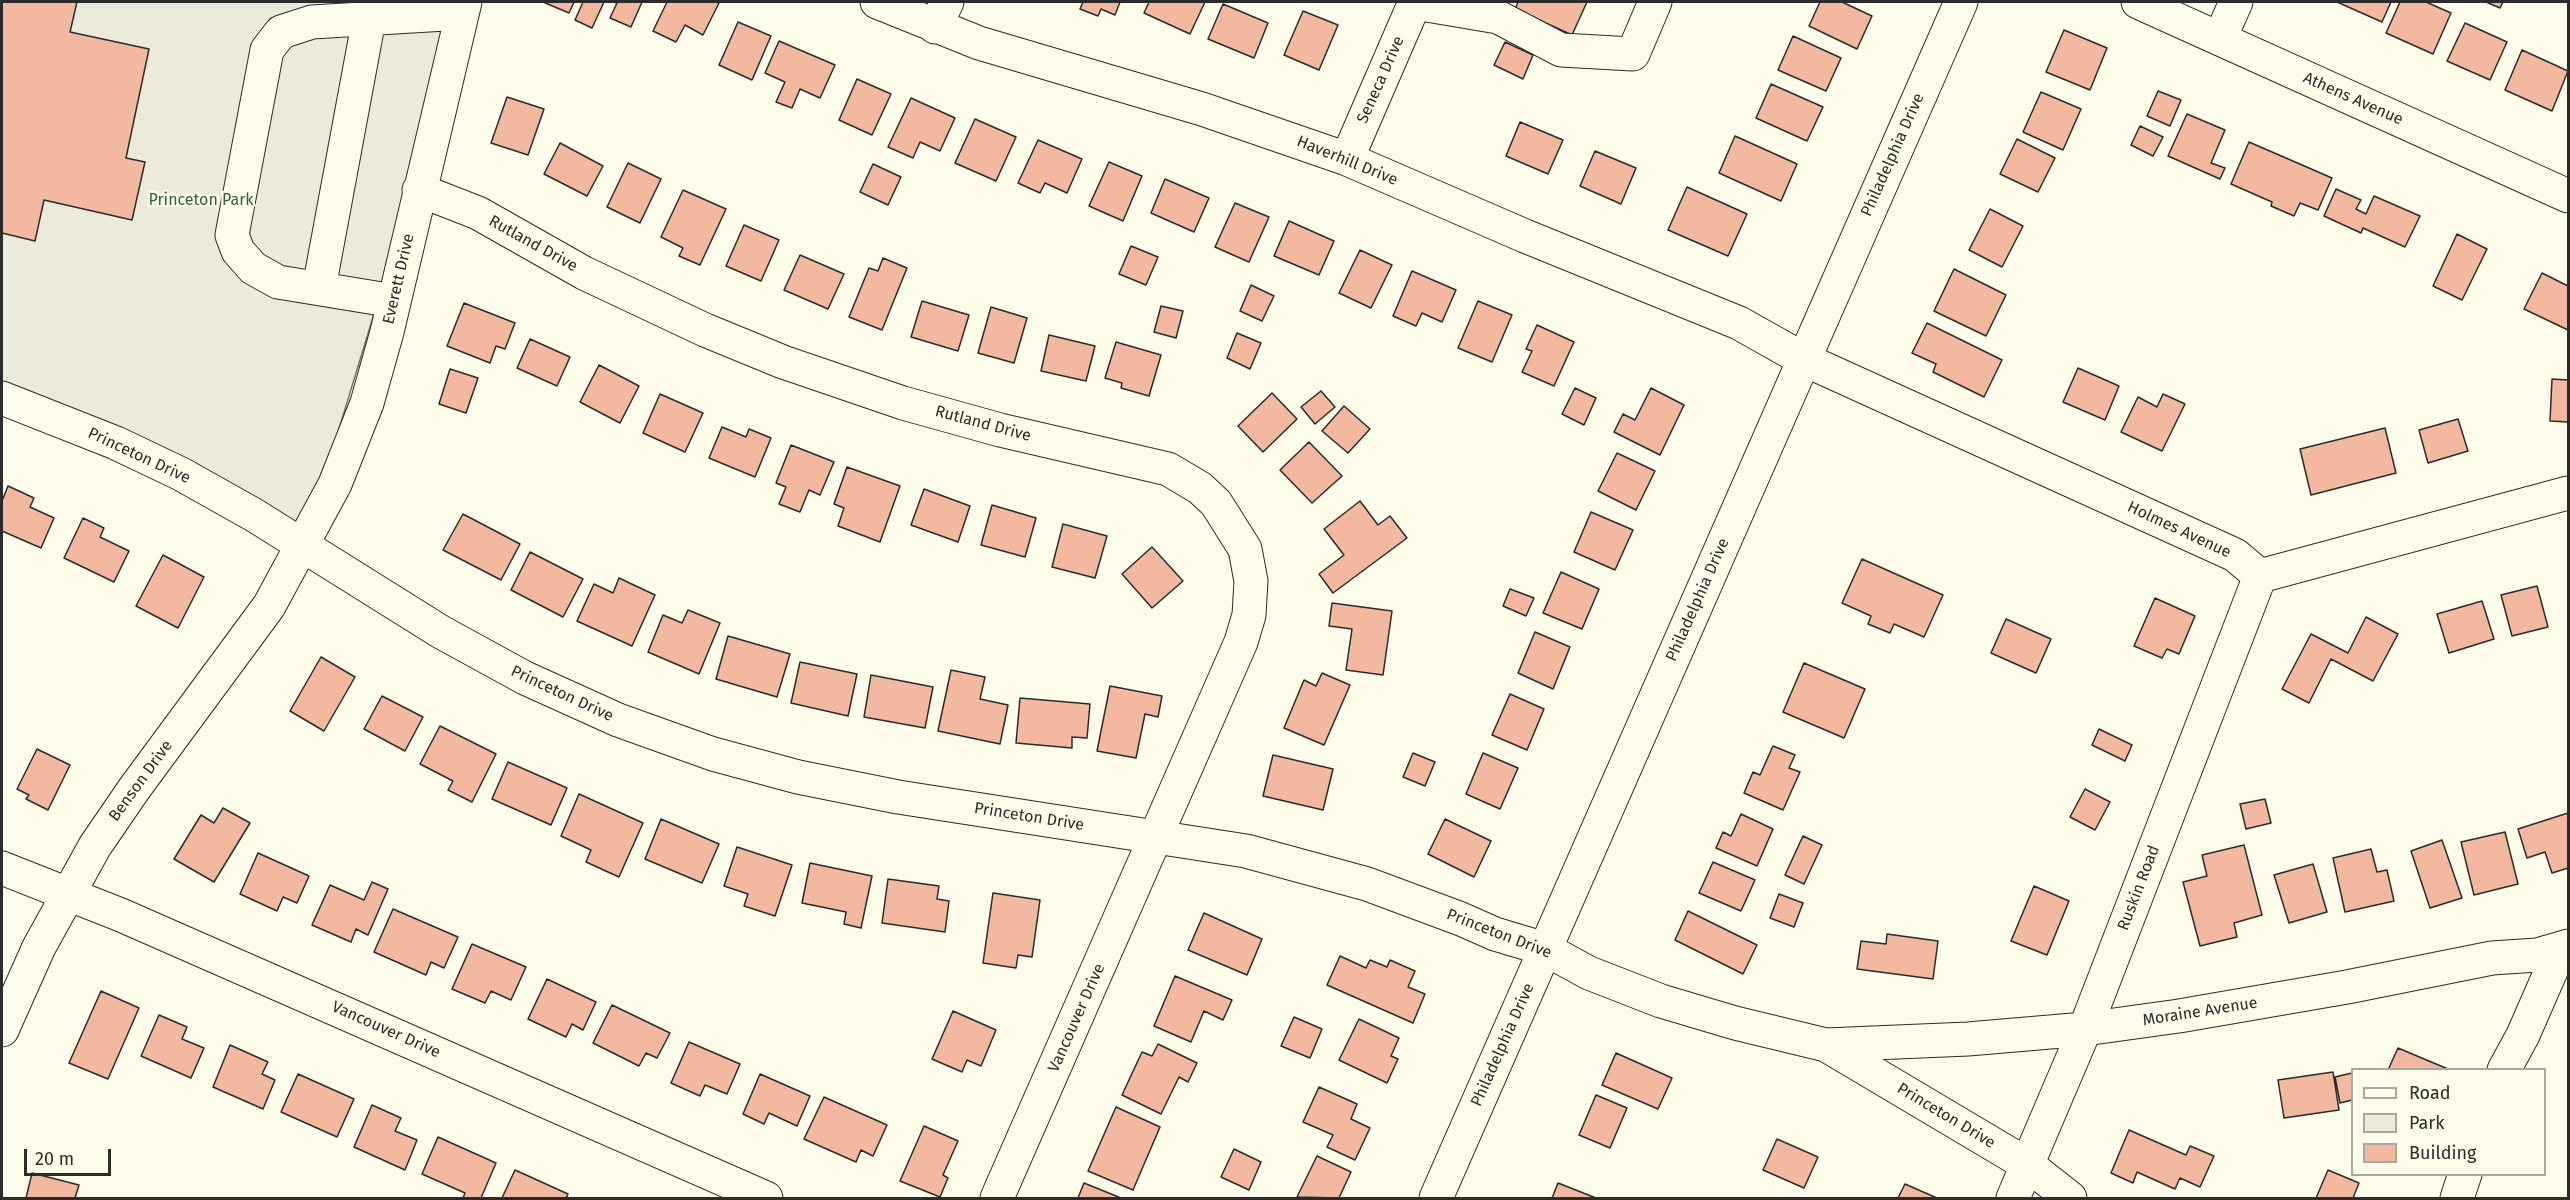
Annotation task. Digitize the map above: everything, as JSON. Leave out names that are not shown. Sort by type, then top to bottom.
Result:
[{"type":"street","points":[[1415,2],[1498,17],[1561,50],[1633,54],[1655,2]]},
{"type":"street","name":"Seneca Drive","points":[[1347,159],[1415,2]]},
{"type":"street","name":"Philadelphia Drive","points":[[1436,1198],[1961,2]]},
{"type":"street","name":"Athens Avenue","points":[[2138,2],[2568,196]]},
{"type":"street","points":[[2220,38],[2236,2]]},
{"type":"street","name":"Haverhill Drive","points":[[892,5],[941,14],[1029,60],[1202,109],[1347,159],[1525,236],[1739,323],[1803,359]]},
{"type":"street","points":[[394,301],[278,282],[254,268],[238,252],[232,235],[267,50],[281,32],[312,22],[369,19],[463,7]]},
{"type":"street","name":"Everett Drive","points":[[303,547],[335,484],[367,403],[394,301],[463,7]]},
{"type":"street","points":[[319,288],[369,19]]},
{"type":"street","name":"Rutland Drive","points":[[419,190],[478,213],[585,273],[705,330],[783,362],[913,406],[1000,430],[1168,469],[1200,488],[1225,515],[1245,549],[1251,581],[1249,615],[1241,642],[1156,837]]},
{"type":"street","name":"Holmes Avenue","points":[[1803,359],[2235,555],[2260,576]]},
{"type":"street","name":"Princeton Drive","points":[[2,398],[116,443],[181,474],[441,632],[525,678],[618,720],[713,754],[798,777],[898,797],[1246,851],[1367,884],[1495,934],[1545,949],[1589,973],[1661,1001],[1736,1023],[1826,1045],[2028,1165],[2070,1198]]},
{"type":"street","points":[[2260,576],[2568,493]]},
{"type":"street","name":"Benson Drive","points":[[2,1030],[39,948],[95,846],[134,789],[269,606],[303,547]]},
{"type":"street","name":"Ruskin Road","points":[[2013,1198],[2085,1029],[2260,576]]},
{"type":"street","name":"Vancouver Drive","points":[[997,1198],[1156,837]]},
{"type":"street","name":"Vancouver Drive","points":[[2,868],[121,915],[413,1041],[766,1198]]},
{"type":"street","points":[[2505,1068],[2565,947]]},
{"type":"street","name":"Moraine Avenue","points":[[1826,1045],[1968,1039],[2085,1029],[2202,1012],[2492,958],[2537,955],[2565,947]]},
{"type":"street","points":[[2457,1198],[2464,1176]]},
{"type":"green space","name":"Princeton Park","points":[[2,2],[464,2],[448,71],[303,547],[2,409]]},
{"type":"building","points":[[2,2],[77,2],[70,32],[149,49],[126,158],[145,162],[132,220],[44,200],[35,241],[2,233]]},
{"type":"building","points":[[543,2],[574,2],[569,13]]},
{"type":"building","points":[[583,2],[604,2],[592,28],[575,20]]},
{"type":"building","points":[[613,2],[642,2],[631,27],[610,18],[617,3]]},
{"type":"building","points":[[667,2],[719,3],[703,35],[685,25],[676,42],[653,31]]},
{"type":"building","points":[[1083,2],[1120,2],[1115,15],[1101,9],[1098,16],[1080,9]]},
{"type":"building","points":[[1149,2],[1205,2],[1190,34],[1144,13]]},
{"type":"building","points":[[1518,2],[1587,2],[1572,35],[1515,9]]},
{"type":"building","points":[[1820,2],[1842,2],[1872,16],[1857,49],[1809,26]]},
{"type":"building","points":[[2337,2],[2391,2],[2382,22]]},
{"type":"building","points":[[2400,2],[2426,2],[2451,13],[2433,54],[2386,33]]},
{"type":"building","points":[[2486,2],[2503,2],[2500,8]]},
{"type":"building","points":[[1223,4],[1268,23],[1254,58],[1208,39]]},
{"type":"building","points":[[1303,11],[1338,25],[1319,70],[1284,55]]},
{"type":"building","points":[[738,22],[771,36],[752,80],[719,65]]},
{"type":"building","points":[[2465,23],[2507,42],[2490,80],[2447,61]]},
{"type":"building","points":[[2064,30],[2107,48],[2090,90],[2046,72]]},
{"type":"building","points":[[1793,36],[1841,58],[1826,91],[1778,70]]},
{"type":"building","points":[[779,41],[835,65],[820,98],[800,89],[792,108],[776,102],[785,82],[765,73]]},
{"type":"building","points":[[1505,42],[1533,55],[1523,79],[1494,65]]},
{"type":"building","points":[[2522,50],[2568,71],[2552,111],[2505,90]]},
{"type":"building","points":[[857,79],[891,94],[872,135],[839,120]]},
{"type":"building","points":[[1771,84],[1823,107],[1807,141],[1756,118]]},
{"type":"building","points":[[2158,91],[2181,100],[2170,126],[2147,116]]},
{"type":"building","points":[[2041,92],[2081,109],[2063,150],[2023,132]]},
{"type":"building","points":[[507,97],[544,109],[528,155],[491,143]]},
{"type":"building","points":[[911,98],[955,118],[940,151],[920,142],[913,158],[888,147]]},
{"type":"building","points":[[2187,114],[2225,130],[2211,163],[2225,168],[2220,179],[2168,156]]},
{"type":"building","points":[[975,119],[1016,137],[996,181],[955,163]]},
{"type":"building","points":[[1520,122],[1563,140],[1548,174],[1506,156]]},
{"type":"building","points":[[2140,126],[2163,137],[2153,156],[2131,145]]},
{"type":"building","points":[[1735,136],[1797,164],[1781,201],[1719,173]]},
{"type":"building","points":[[2017,139],[2055,158],[2038,192],[2000,174]]},
{"type":"building","points":[[1038,140],[1082,159],[1067,193],[1045,183],[1040,193],[1018,183]]},
{"type":"building","points":[[2249,142],[2332,178],[2318,210],[2300,203],[2294,216],[2271,206],[2272,202],[2231,184]]},
{"type":"building","points":[[560,143],[603,166],[587,196],[544,174]]},
{"type":"building","points":[[1595,151],[1636,168],[1621,204],[1580,186]]},
{"type":"building","points":[[1109,162],[1142,176],[1123,221],[1089,206]]},
{"type":"building","points":[[628,163],[661,179],[640,223],[607,207]]},
{"type":"building","points":[[873,164],[901,177],[888,205],[860,192]]},
{"type":"building","points":[[1165,179],[1209,198],[1194,232],[1151,213]]},
{"type":"building","points":[[1687,187],[1747,214],[1728,256],[1668,230]]},
{"type":"building","points":[[2336,189],[2361,200],[2356,209],[2366,214],[2374,196],[2420,216],[2405,247],[2363,228],[2361,233],[2324,216]]},
{"type":"building","points":[[683,190],[726,209],[700,265],[679,256],[683,248],[661,237]]},
{"type":"building","points":[[1235,203],[1269,217],[1249,262],[1215,247]]},
{"type":"building","points":[[1990,209],[2023,226],[2002,267],[1969,250]]},
{"type":"building","points":[[1289,221],[1334,241],[1319,275],[1274,256]]},
{"type":"building","points":[[744,225],[779,240],[761,281],[726,266]]},
{"type":"building","points":[[2457,234],[2487,249],[2462,300],[2433,286]]},
{"type":"building","points":[[1131,246],[1158,257],[1146,285],[1119,274]]},
{"type":"building","points":[[1360,250],[1392,265],[1371,308],[1339,293]]},
{"type":"building","points":[[800,255],[844,274],[828,309],[784,290]]},
{"type":"building","points":[[883,258],[907,268],[882,330],[849,317],[869,268],[878,271]]},
{"type":"building","points":[[1954,269],[2006,295],[1986,336],[1934,311]]},
{"type":"building","points":[[1412,271],[1456,290],[1442,322],[1422,313],[1416,326],[1393,316]]},
{"type":"building","points":[[2542,273],[2568,286],[2568,330],[2524,309]]},
{"type":"building","points":[[1251,285],[1274,296],[1262,321],[1240,311]]},
{"type":"building","points":[[922,301],[969,315],[958,351],[911,337]]},
{"type":"building","points":[[1478,301],[1512,315],[1492,362],[1458,348]]},
{"type":"building","points":[[464,303],[515,323],[505,349],[496,346],[490,363],[447,346]]},
{"type":"building","points":[[1161,306],[1183,311],[1176,338],[1154,332]]},
{"type":"building","points":[[991,307],[1027,318],[1014,363],[978,353]]},
{"type":"building","points":[[1927,323],[2002,360],[1984,397],[1933,372],[1936,364],[1912,353]]},
{"type":"building","points":[[1537,325],[1574,342],[1554,386],[1522,372],[1532,351],[1526,349]]},
{"type":"building","points":[[1237,333],[1261,343],[1250,369],[1227,358]]},
{"type":"building","points":[[1049,335],[1095,346],[1086,381],[1041,371]]},
{"type":"building","points":[[530,339],[570,357],[557,386],[517,368]]},
{"type":"building","points":[[1116,342],[1161,355],[1149,396],[1121,388],[1122,383],[1105,378]]},
{"type":"building","points":[[599,365],[639,386],[620,423],[580,402]]},
{"type":"building","points":[[2078,368],[2119,386],[2105,420],[2063,402]]},
{"type":"building","points":[[450,369],[478,378],[466,413],[439,404]]},
{"type":"building","points":[[2552,379],[2568,380],[2568,422],[2550,421]]},
{"type":"building","points":[[1575,388],[1596,398],[1584,425],[1562,414]]},
{"type":"building","points":[[1651,388],[1684,405],[1660,455],[1614,432],[1623,414],[1635,420]]},
{"type":"building","points":[[1321,391],[1335,407],[1315,424],[1301,407]]},
{"type":"building","points":[[1272,393],[1297,419],[1263,452],[1238,426]]},
{"type":"building","points":[[660,394],[703,413],[685,452],[643,433]]},
{"type":"building","points":[[2163,394],[2185,404],[2162,451],[2121,432],[2138,397],[2157,407]]},
{"type":"building","points":[[1344,406],[1370,429],[1348,453],[1322,431]]},
{"type":"building","points":[[2458,419],[2468,451],[2428,463],[2419,430]]},
{"type":"building","points":[[722,427],[746,437],[749,429],[771,438],[755,477],[709,458]]},
{"type":"building","points":[[2385,428],[2396,473],[2311,495],[2300,449]]},
{"type":"building","points":[[1309,442],[1342,476],[1312,503],[1280,470]]},
{"type":"building","points":[[791,445],[834,462],[820,495],[809,490],[800,512],[779,504],[786,487],[776,483]]},
{"type":"building","points":[[1617,453],[1655,471],[1636,510],[1598,491]]},
{"type":"building","points":[[847,467],[900,486],[880,542],[838,526],[844,508],[834,504]]},
{"type":"building","points":[[8,486],[34,498],[30,507],[54,518],[41,548],[2,531],[2,501]]},
{"type":"building","points":[[924,489],[970,506],[958,542],[911,525]]},
{"type":"building","points":[[1360,501],[1378,525],[1390,516],[1407,538],[1333,593],[1319,574],[1344,555],[1324,529]]},
{"type":"building","points":[[992,505],[1036,518],[1025,557],[981,545]]},
{"type":"building","points":[[1591,512],[1633,530],[1615,570],[1574,552]]},
{"type":"building","points":[[463,514],[520,544],[501,580],[443,550]]},
{"type":"building","points":[[83,518],[104,528],[100,537],[129,551],[114,582],[64,558]]},
{"type":"building","points":[[1063,524],[1107,536],[1095,578],[1052,567]]},
{"type":"building","points":[[1152,547],[1183,581],[1152,608],[1122,574]]},
{"type":"building","points":[[530,552],[583,579],[563,617],[511,590]]},
{"type":"building","points":[[163,555],[204,577],[178,628],[136,606]]},
{"type":"building","points":[[1862,559],[1943,595],[1924,637],[1894,624],[1890,633],[1868,624],[1871,616],[1842,603]]},
{"type":"building","points":[[1561,572],[1599,589],[1582,629],[1543,613]]},
{"type":"building","points":[[619,578],[655,595],[632,646],[577,621],[594,584],[613,593]]},
{"type":"building","points":[[2537,586],[2548,627],[2512,636],[2501,595]]},
{"type":"building","points":[[1510,589],[1534,598],[1526,616],[1503,606]]},
{"type":"building","points":[[2155,598],[2195,616],[2179,654],[2167,649],[2162,658],[2134,646]]},
{"type":"building","points":[[2482,601],[2494,639],[2449,653],[2437,614]]},
{"type":"building","points":[[1332,603],[1392,611],[1383,675],[1346,670],[1352,629],[1329,626]]},
{"type":"building","points":[[688,610],[720,623],[699,674],[648,652],[663,615],[682,623]]},
{"type":"building","points":[[2366,617],[2398,634],[2373,681],[2331,659],[2309,703],[2282,689],[2311,634],[2348,653]]},
{"type":"building","points":[[2006,619],[2051,639],[2036,673],[1991,653]]},
{"type":"building","points":[[1535,632],[1570,647],[1553,689],[1518,673]]},
{"type":"building","points":[[728,636],[790,654],[777,697],[716,679]]},
{"type":"building","points":[[321,657],[355,677],[324,731],[290,711]]},
{"type":"building","points":[[800,662],[857,674],[848,716],[791,703]]},
{"type":"building","points":[[1804,663],[1865,689],[1844,738],[1783,712]]},
{"type":"building","points":[[951,670],[985,677],[980,699],[1008,705],[1000,744],[938,731]]},
{"type":"building","points":[[1322,673],[1350,685],[1324,745],[1284,728],[1304,680],[1316,686]]},
{"type":"building","points":[[871,675],[933,687],[925,728],[864,717]]},
{"type":"building","points":[[1110,686],[1162,696],[1158,717],[1145,714],[1136,758],[1097,751]]},
{"type":"building","points":[[1510,694],[1544,709],[1527,750],[1492,735]]},
{"type":"building","points":[[382,696],[423,717],[405,751],[364,729]]},
{"type":"building","points":[[1020,698],[1090,704],[1087,738],[1072,737],[1072,748],[1016,743]]},
{"type":"building","points":[[440,726],[496,754],[472,802],[448,790],[453,781],[420,764]]},
{"type":"building","points":[[2099,729],[2132,745],[2125,761],[2092,745]]},
{"type":"building","points":[[1773,746],[1795,755],[1789,768],[1800,772],[1783,810],[1744,793],[1753,772],[1760,775]]},
{"type":"building","points":[[37,749],[70,765],[48,810],[26,799],[29,795],[17,789]]},
{"type":"building","points":[[1413,753],[1435,762],[1425,786],[1403,777]]},
{"type":"building","points":[[1483,753],[1518,768],[1500,809],[1466,794]]},
{"type":"building","points":[[1273,755],[1333,769],[1323,810],[1263,796]]},
{"type":"building","points":[[508,762],[567,788],[551,825],[492,799]]},
{"type":"building","points":[[2085,789],[2110,802],[2095,830],[2070,817]]},
{"type":"building","points":[[579,794],[643,823],[619,877],[586,862],[591,850],[561,836]]},
{"type":"building","points":[[2265,799],[2271,823],[2246,829],[2240,804]]},
{"type":"building","points":[[223,808],[250,823],[214,882],[174,859],[201,815],[214,823]]},
{"type":"building","points":[[2568,813],[2568,868],[2552,873],[2545,852],[2527,858],[2518,829]]},
{"type":"building","points":[[1741,814],[1773,829],[1757,866],[1716,848],[1723,832],[1731,836]]},
{"type":"building","points":[[661,819],[719,844],[702,883],[645,859]]},
{"type":"building","points":[[1445,819],[1491,841],[1474,877],[1428,854]]},
{"type":"building","points":[[2505,832],[2518,884],[2474,895],[2461,842]]},
{"type":"building","points":[[1803,836],[1822,845],[1804,884],[1785,875]]},
{"type":"building","points":[[2442,840],[2462,898],[2430,908],[2411,851]]},
{"type":"building","points":[[2244,845],[2262,915],[2234,923],[2237,937],[2200,946],[2183,882],[2207,876],[2202,855]]},
{"type":"building","points":[[737,847],[792,865],[775,916],[744,906],[748,894],[724,886]]},
{"type":"building","points":[[2371,849],[2377,872],[2387,870],[2394,901],[2345,912],[2333,858]]},
{"type":"building","points":[[258,853],[309,876],[297,903],[283,897],[277,911],[240,894]]},
{"type":"building","points":[[1713,862],[1755,880],[1741,911],[1699,893]]},
{"type":"building","points":[[810,863],[872,876],[861,928],[844,924],[846,912],[802,903]]},
{"type":"building","points":[[2313,864],[2327,912],[2289,923],[2274,875]]},
{"type":"building","points":[[888,879],[939,886],[937,899],[949,901],[945,932],[882,923]]},
{"type":"building","points":[[372,882],[388,889],[368,935],[356,929],[351,942],[312,925],[330,885],[364,900]]},
{"type":"building","points":[[2034,886],[2069,901],[2047,955],[2011,941]]},
{"type":"building","points":[[993,893],[1040,900],[1032,957],[1018,955],[1016,968],[983,963]]},
{"type":"building","points":[[1779,894],[1803,903],[1794,927],[1770,918]]},
{"type":"building","points":[[393,909],[458,937],[444,968],[431,962],[426,975],[374,952]]},
{"type":"building","points":[[1688,911],[1757,945],[1743,974],[1675,940]]},
{"type":"building","points":[[1204,913],[1262,939],[1247,975],[1188,950]]},
{"type":"building","points":[[1887,934],[1938,941],[1933,979],[1857,969],[1861,941],[1886,944]]},
{"type":"building","points":[[472,944],[526,967],[511,1000],[491,991],[485,1003],[452,989]]},
{"type":"building","points":[[1340,956],[1366,968],[1370,960],[1387,967],[1390,960],[1415,971],[1408,987],[1425,994],[1413,1023],[1327,985]]},
{"type":"building","points":[[1175,976],[1232,1000],[1223,1020],[1204,1011],[1191,1042],[1154,1026]]},
{"type":"building","points":[[547,979],[596,1002],[583,1030],[572,1024],[566,1037],[528,1019]]},
{"type":"building","points":[[101,991],[139,1008],[108,1079],[69,1063]]},
{"type":"building","points":[[612,1005],[670,1033],[657,1058],[646,1053],[639,1066],[593,1043]]},
{"type":"building","points":[[953,1011],[996,1030],[981,1066],[967,1060],[962,1072],[932,1059]]},
{"type":"building","points":[[159,1015],[187,1027],[182,1039],[204,1048],[191,1078],[141,1056]]},
{"type":"building","points":[[1294,1017],[1322,1029],[1310,1058],[1281,1046]]},
{"type":"building","points":[[1359,1019],[1399,1038],[1391,1056],[1398,1059],[1387,1083],[1339,1060]]},
{"type":"building","points":[[689,1042],[740,1064],[727,1094],[705,1085],[700,1096],[671,1083]]},
{"type":"building","points":[[1158,1044],[1197,1063],[1188,1082],[1179,1077],[1161,1114],[1122,1095],[1142,1052],[1152,1056]]},
{"type":"building","points":[[230,1045],[268,1062],[262,1074],[275,1080],[263,1109],[213,1087]]},
{"type":"building","points":[[2398,1048],[2446,1068],[2389,1068]]},
{"type":"building","points":[[1616,1053],[1672,1078],[1658,1109],[1602,1085]]},
{"type":"building","points":[[2333,1072],[2339,1110],[2284,1118],[2278,1080]]},
{"type":"building","points":[[2351,1073],[2351,1100],[2340,1103],[2335,1077]]},
{"type":"building","points":[[298,1074],[354,1099],[337,1137],[281,1112]]},
{"type":"building","points":[[760,1074],[810,1096],[797,1126],[769,1113],[764,1124],[743,1114]]},
{"type":"building","points":[[1319,1087],[1357,1104],[1351,1119],[1370,1128],[1355,1160],[1327,1147],[1333,1135],[1303,1122]]},
{"type":"building","points":[[1596,1095],[1627,1108],[1610,1148],[1579,1135]]},
{"type":"building","points":[[824,1097],[887,1125],[873,1156],[861,1150],[856,1162],[804,1139]]},
{"type":"building","points":[[372,1105],[401,1118],[395,1131],[417,1140],[405,1170],[354,1147]]},
{"type":"building","points":[[1116,1107],[1160,1127],[1133,1190],[1088,1171]]},
{"type":"building","points":[[924,1126],[958,1141],[943,1175],[948,1178],[940,1197],[900,1181]]},
{"type":"building","points":[[2129,1130],[2186,1155],[2190,1146],[2214,1156],[2200,1187],[2180,1178],[2175,1189],[2137,1172],[2133,1183],[2111,1173]]},
{"type":"building","points":[[438,1137],[496,1163],[481,1198],[463,1198],[465,1193],[422,1174]]},
{"type":"building","points":[[1777,1139],[1818,1157],[1804,1188],[1763,1170]]},
{"type":"building","points":[[1234,1149],[1261,1162],[1249,1190],[1221,1177]]},
{"type":"building","points":[[1317,1156],[1351,1172],[1339,1198],[1297,1197]]},
{"type":"building","points":[[515,1170],[568,1194],[566,1198],[502,1198]]},
{"type":"building","points":[[2328,1170],[2359,1183],[2353,1198],[2316,1198]]},
{"type":"building","points":[[32,1173],[79,1185],[75,1198],[26,1198]]},
{"type":"building","points":[[1084,1183],[1121,1198],[1078,1198]]},
{"type":"building","points":[[1558,1183],[1596,1198],[1552,1198]]},
{"type":"building","points":[[1905,1184],[1937,1198],[1898,1198]]}]
